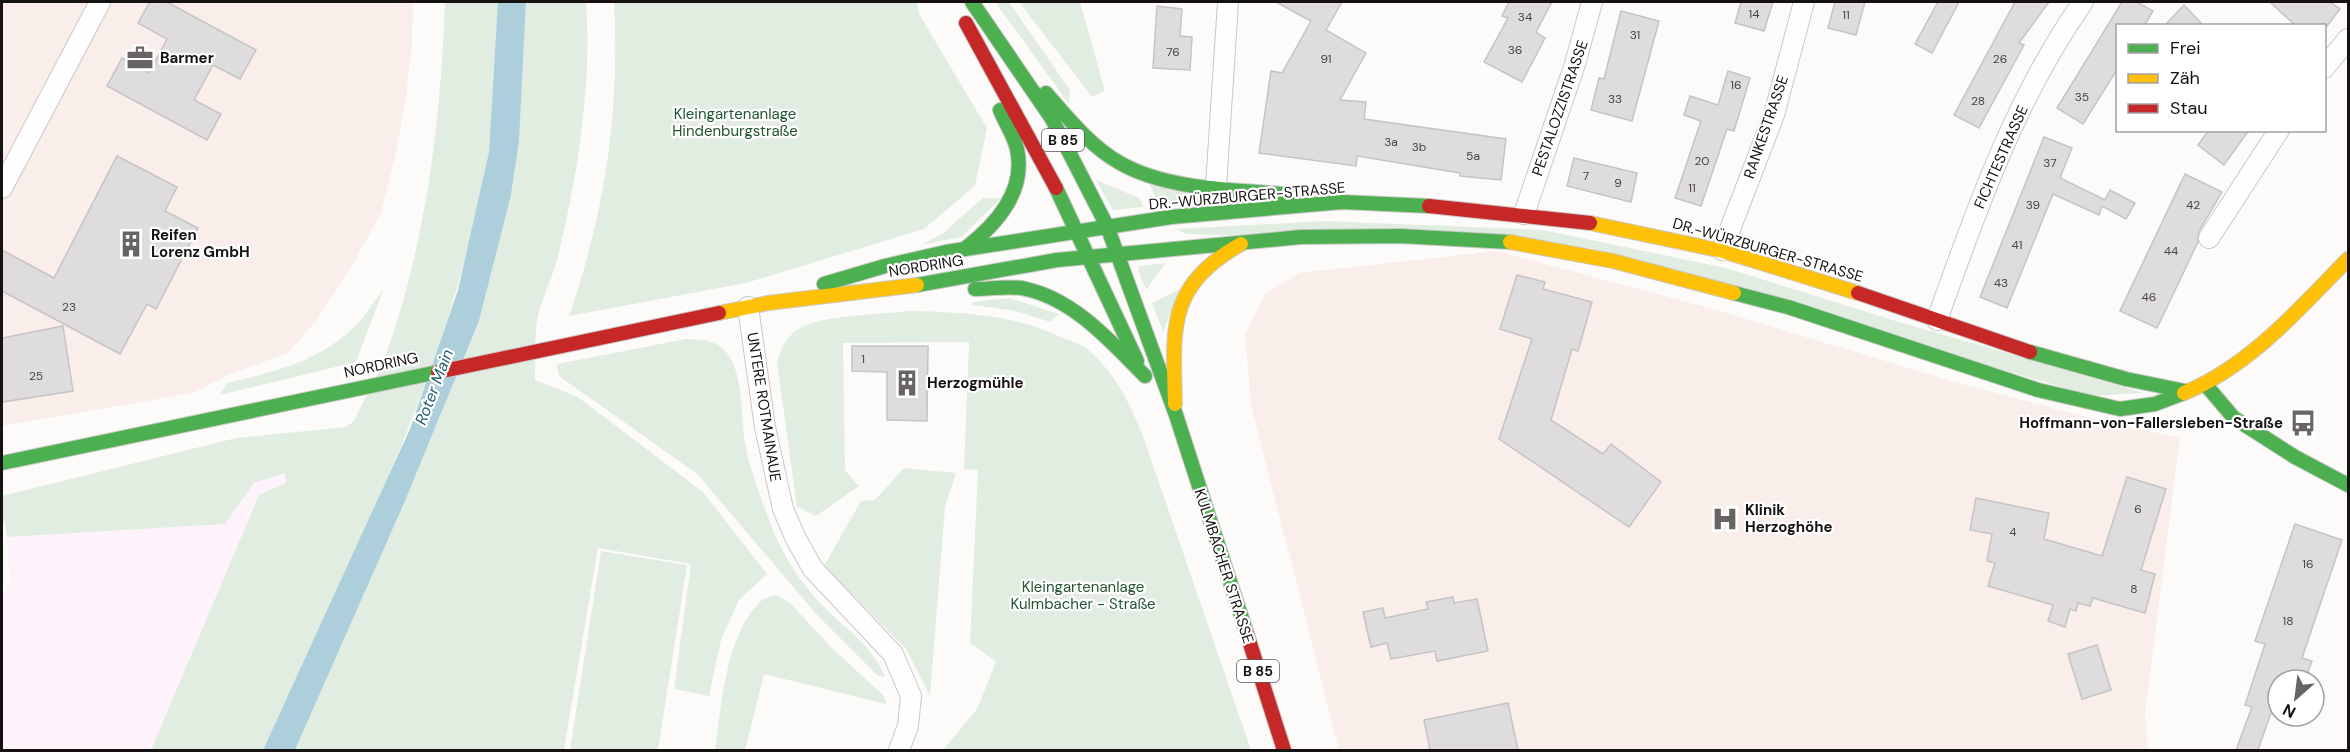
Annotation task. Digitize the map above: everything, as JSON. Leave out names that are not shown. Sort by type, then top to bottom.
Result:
[{"type":"main road","name":"B 85","points":[[972,2],[1052,119],[1107,226],[1117,253]]},
{"type":"main road","name":"B 85","points":[[957,6],[1089,256]]},
{"type":"main road","points":[[1012,59],[1036,81],[1088,140],[1122,164],[1165,178],[1344,202]]},
{"type":"main road","points":[[967,247],[987,233],[1001,215],[1018,175],[1017,149],[995,95],[991,70]]},
{"type":"main road","name":"DR.-WÜRZBURGER-STRASSE","points":[[1076,230],[1344,202],[1524,214],[1631,229],[1722,250],[1806,275],[2029,352],[2141,383],[2187,391]]},
{"type":"main road","name":"NORDRING","points":[[768,303],[853,273],[967,247],[1076,230]]},
{"type":"main road","points":[[1089,256],[1301,237],[1400,236],[1509,242],[1613,261],[1711,285],[1808,314],[2038,390],[2120,409],[2155,404],[2205,384],[2272,337],[2349,259]]},
{"type":"main road","points":[[1176,415],[1174,327],[1180,306],[1205,268],[1223,252],[1246,242]]},
{"type":"main road","name":"KULMBACHER STRASSE","points":[[1117,253],[1176,415],[1284,750]]},
{"type":"main road","name":"NORDRING","points":[[2,463],[768,303],[916,285],[1089,256]]},
{"type":"main road","name":"KULMBACHER STRASSE","points":[[1089,256],[1145,376],[1176,415]]},
{"type":"main road","points":[[916,285],[961,290],[1015,288],[1038,293],[1076,315],[1145,376]]},
{"type":"main road","points":[[2205,384],[2234,418],[2295,457],[2349,485]]},
{"type":"street","points":[[2,189],[100,2]]},
{"type":"street","points":[[1216,186],[1228,2]]},
{"type":"street","name":"PESTALOZZISTRASSE","points":[[1524,214],[1578,55],[1592,2]]},
{"type":"street","name":"RANKESTRASSE","points":[[1722,250],[1774,115],[1804,2]]},
{"type":"street","name":"FICHTESTRASSE","points":[[1937,320],[1999,155],[2037,78],[2083,2]]},
{"type":"street","points":[[2326,67],[2349,39]]},
{"type":"street","points":[[2209,238],[2278,132]]},
{"type":"street","name":"UNTERE ROTMAINAUE","points":[[748,307],[765,427],[783,508],[796,539],[813,568],[893,654],[911,696],[908,726],[899,750]]},
{"type":"shaded area","points":[[2,2],[413,2],[412,44],[406,97],[396,153],[381,213],[353,264],[316,321],[288,353],[226,376],[193,393],[2,426]]},
{"type":"shaded area","name":"Klinik Herzoghöhe","points":[[1497,251],[1717,310],[1951,381],[2125,427],[2180,437],[2145,713],[2148,750],[1339,750],[1251,405],[1245,334],[1264,295],[1299,273]]},
{"type":"shaded area","points":[[286,473],[286,483],[259,495],[151,750],[2,750],[2,598],[10,581],[7,537],[225,524],[254,483]]},
{"type":"green space","points":[[445,2],[498,2],[493,114],[486,166],[458,283],[437,352],[412,420],[355,553],[263,750],[151,750],[259,495],[286,483],[285,473],[254,483],[225,524],[7,537],[5,523],[2,523],[2,496],[236,438],[346,427],[354,421],[389,345],[415,253],[431,170],[440,86]]},
{"type":"green space","points":[[526,2],[586,2],[587,33],[582,129],[572,194],[558,256],[537,321],[535,380],[578,397],[703,492],[767,574],[739,600],[721,640],[709,696],[674,689],[691,564],[598,548],[564,750],[295,750],[405,501],[479,321],[511,195],[519,142]]},
{"type":"green space","name":"Kleingartenanlage Hindenburgstraße","points":[[614,2],[917,2],[919,14],[987,128],[975,186],[924,229],[746,283],[569,316],[592,239],[607,161],[615,82]]},
{"type":"green space","points":[[995,2],[1009,2],[1070,90],[1069,104]]},
{"type":"green space","points":[[1019,2],[1080,2],[1105,91],[1092,97]]},
{"type":"green space","points":[[1096,180],[1139,198],[1144,207],[1113,210]]},
{"type":"green space","points":[[1150,185],[1228,200],[1158,205]]},
{"type":"green space","points":[[983,198],[1001,198],[961,237],[921,245],[942,234]]},
{"type":"green space","points":[[1325,221],[1543,230],[1726,268],[1896,321],[2144,393],[2092,396],[1590,248],[1187,234],[1176,229]]},
{"type":"green space","points":[[1166,263],[1146,290],[1138,270],[1139,266]]},
{"type":"green space","points":[[384,288],[356,362],[220,395],[227,383],[294,364],[339,340],[357,324]]},
{"type":"green space","points":[[1180,289],[1163,332],[1152,303]]},
{"type":"green space","points":[[1010,298],[1059,314],[1050,322],[1015,311],[973,305],[972,302]]},
{"type":"green space","name":"Kleingartenanlage Kulmbacher - Straße","points":[[909,311],[987,316],[1043,329],[1086,348],[1113,377],[1127,400],[1143,436],[1251,750],[943,750],[977,709],[996,662],[970,643],[978,470],[964,469],[969,342],[843,343],[845,470],[859,486],[816,516],[797,507],[777,363],[786,340],[801,327],[847,316]]},
{"type":"green space","points":[[686,339],[703,340],[718,345],[733,363],[739,386],[744,436],[750,465],[778,542],[808,589],[875,657],[885,677],[878,676],[818,616],[697,474],[559,376],[557,364]]},
{"type":"green space","points":[[904,468],[956,473],[945,507],[930,696],[906,649],[824,566],[861,501],[875,500]]},
{"type":"green space","points":[[601,551],[687,565],[658,750],[570,750]]},
{"type":"green space","points":[[776,595],[789,602],[832,648],[884,696],[886,704],[764,674],[745,750],[715,750],[727,672],[739,633],[748,616],[760,602]]},
{"type":"water","name":"Roter Main","points":[[498,2],[526,2],[519,142],[511,195],[479,321],[405,501],[295,750],[263,750],[410,429],[458,290],[489,152]]},
{"type":"building","points":[[150,2],[167,2],[256,50],[240,79],[213,65],[194,100],[221,114],[207,140],[107,86],[122,58],[149,73],[167,39],[138,23]]},
{"type":"building","points":[[1276,2],[1342,2],[1326,30],[1366,53],[1340,100],[1366,102],[1364,119],[1506,139],[1501,180],[1460,176],[1460,173],[1357,156],[1356,166],[1259,153],[1271,71],[1282,73],[1311,21]]},
{"type":"building","points":[[1509,2],[1552,2],[1536,32],[1545,38],[1522,82],[1484,62],[1508,18],[1502,16]]},
{"type":"building","points":[[1741,2],[1773,2],[1764,31],[1735,23]]},
{"type":"building","points":[[1835,2],[1865,2],[1856,35],[1828,28]]},
{"type":"building","points":[[1938,2],[1959,2],[1932,53],[1915,44]]},
{"type":"building","points":[[2015,2],[2049,2],[2019,43],[2024,45],[1979,128],[1954,115]]},
{"type":"building","points":[[2122,2],[2137,2],[2153,11],[2145,24],[2116,24],[2116,71],[2083,124],[2057,108]]},
{"type":"building","points":[[2270,2],[2330,2],[2340,9],[2327,26],[2326,24],[2294,24]]},
{"type":"building","points":[[2184,5],[2202,24],[2166,24]]},
{"type":"building","points":[[1157,6],[1182,9],[1180,36],[1192,37],[1190,70],[1153,68]]},
{"type":"building","points":[[1621,11],[1659,21],[1632,121],[1591,110],[1599,78],[1604,79]]},
{"type":"building","points":[[1728,71],[1750,78],[1734,131],[1727,129],[1701,206],[1675,198],[1701,121],[1684,115],[1690,96],[1718,105]]},
{"type":"building","points":[[2208,132],[2248,132],[2224,165],[2198,145]]},
{"type":"building","points":[[2044,137],[2072,148],[2060,178],[2105,200],[2110,190],[2135,203],[2126,219],[2102,206],[2099,215],[2053,194],[2007,308],[1980,297]]},
{"type":"building","name":"Reifen Lorenz GmbH","points":[[117,156],[177,187],[165,211],[198,228],[156,309],[147,304],[120,354],[2,291],[2,250],[54,278]]},
{"type":"building","points":[[1574,158],[1637,173],[1631,202],[1567,186]]},
{"type":"building","points":[[2185,174],[2222,192],[2199,231],[2198,242],[2157,328],[2120,311]]},
{"type":"building","points":[[1517,275],[1545,282],[1543,289],[1592,302],[1578,351],[1572,349],[1551,420],[1603,454],[1611,444],[1661,482],[1629,527],[1499,439],[1532,339],[1500,329]]},
{"type":"building","points":[[63,326],[73,391],[2,402],[2,338]]},
{"type":"building","name":"Herzogmühle","points":[[852,346],[928,346],[927,421],[887,420],[887,372],[852,371]]},
{"type":"building","points":[[2127,477],[2166,489],[2141,570],[2155,574],[2145,613],[2093,598],[2090,606],[2078,603],[2076,611],[2070,609],[2065,627],[2048,621],[2053,605],[1988,586],[1995,563],[1987,561],[1992,534],[1970,530],[1976,498],[2049,513],[2044,539],[2102,556]]},
{"type":"building","points":[[2295,524],[2342,540],[2302,658],[2312,661],[2309,668],[2266,668],[2266,727],[2258,750],[2236,750],[2252,707],[2245,705],[2265,644],[2255,641]]},
{"type":"building","points":[[1453,597],[1454,603],[1477,599],[1488,651],[1437,661],[1435,651],[1391,659],[1387,643],[1371,647],[1363,612],[1383,608],[1385,618],[1428,609],[1426,602]]},
{"type":"building","points":[[2097,645],[2111,690],[2082,699],[2068,654]]},
{"type":"building","points":[[1508,703],[1518,750],[1430,750],[1424,720]]},
{"type":"traffic: fast","points":[[972,2],[1052,119],[1107,226],[1176,415],[1246,631]]},
{"type":"traffic: fast","points":[[1046,93],[1080,131],[1099,148],[1120,163],[1139,172],[1181,184],[1292,195]]},
{"type":"traffic: fast","points":[[967,247],[999,216],[1013,192],[1017,178],[1019,164],[1017,149],[1000,110]]},
{"type":"traffic: fast","points":[[1056,188],[1137,361]]},
{"type":"traffic: fast","points":[[824,284],[885,266],[946,252],[1171,217],[1342,202],[1429,206]]},
{"type":"traffic: fast","points":[[917,285],[1057,260],[1301,237],[1400,236],[1510,242]]},
{"type":"traffic: fast","points":[[975,289],[1020,288],[1060,302],[1091,324],[1145,376]]},
{"type":"traffic: fast","points":[[1734,293],[1788,307],[2038,390],[2120,409],[2155,404],[2184,393]]},
{"type":"traffic: fast","points":[[2030,352],[2126,379],[2185,391]]},
{"type":"traffic: fast","points":[[2,463],[438,372]]},
{"type":"traffic: fast","points":[[2205,384],[2234,418],[2295,457],[2348,485]]},
{"type":"traffic: slow","points":[[1590,223],[1723,251],[1858,293]]},
{"type":"traffic: slow","points":[[1510,242],[1613,261],[1734,293]]},
{"type":"traffic: slow","points":[[1175,404],[1175,331],[1187,293],[1199,276],[1217,260],[1241,244]]},
{"type":"traffic: slow","points":[[2184,393],[2208,382],[2252,352],[2292,316],[2348,259]]},
{"type":"traffic: slow","points":[[719,313],[768,303],[917,285]]},
{"type":"traffic: jam","points":[[966,23],[1056,188]]},
{"type":"traffic: jam","points":[[1429,206],[1590,223]]},
{"type":"traffic: jam","points":[[1858,293],[2030,352]]},
{"type":"traffic: jam","points":[[438,372],[719,313]]},
{"type":"traffic: jam","points":[[1246,631],[1284,750]]},
{"type":"place","name":"Barmer","points":[[140,58]]},
{"type":"place","name":"Reifen Lorenz GmbH","points":[[131,244]]},
{"type":"place","name":"Herzogmühle","points":[[907,383]]},
{"type":"place","name":"Hoffmann-von-Fallersleben-Straße","points":[[2303,423]]},
{"type":"place","name":"Klinik Herzoghöhe","points":[[1725,519]]}]
